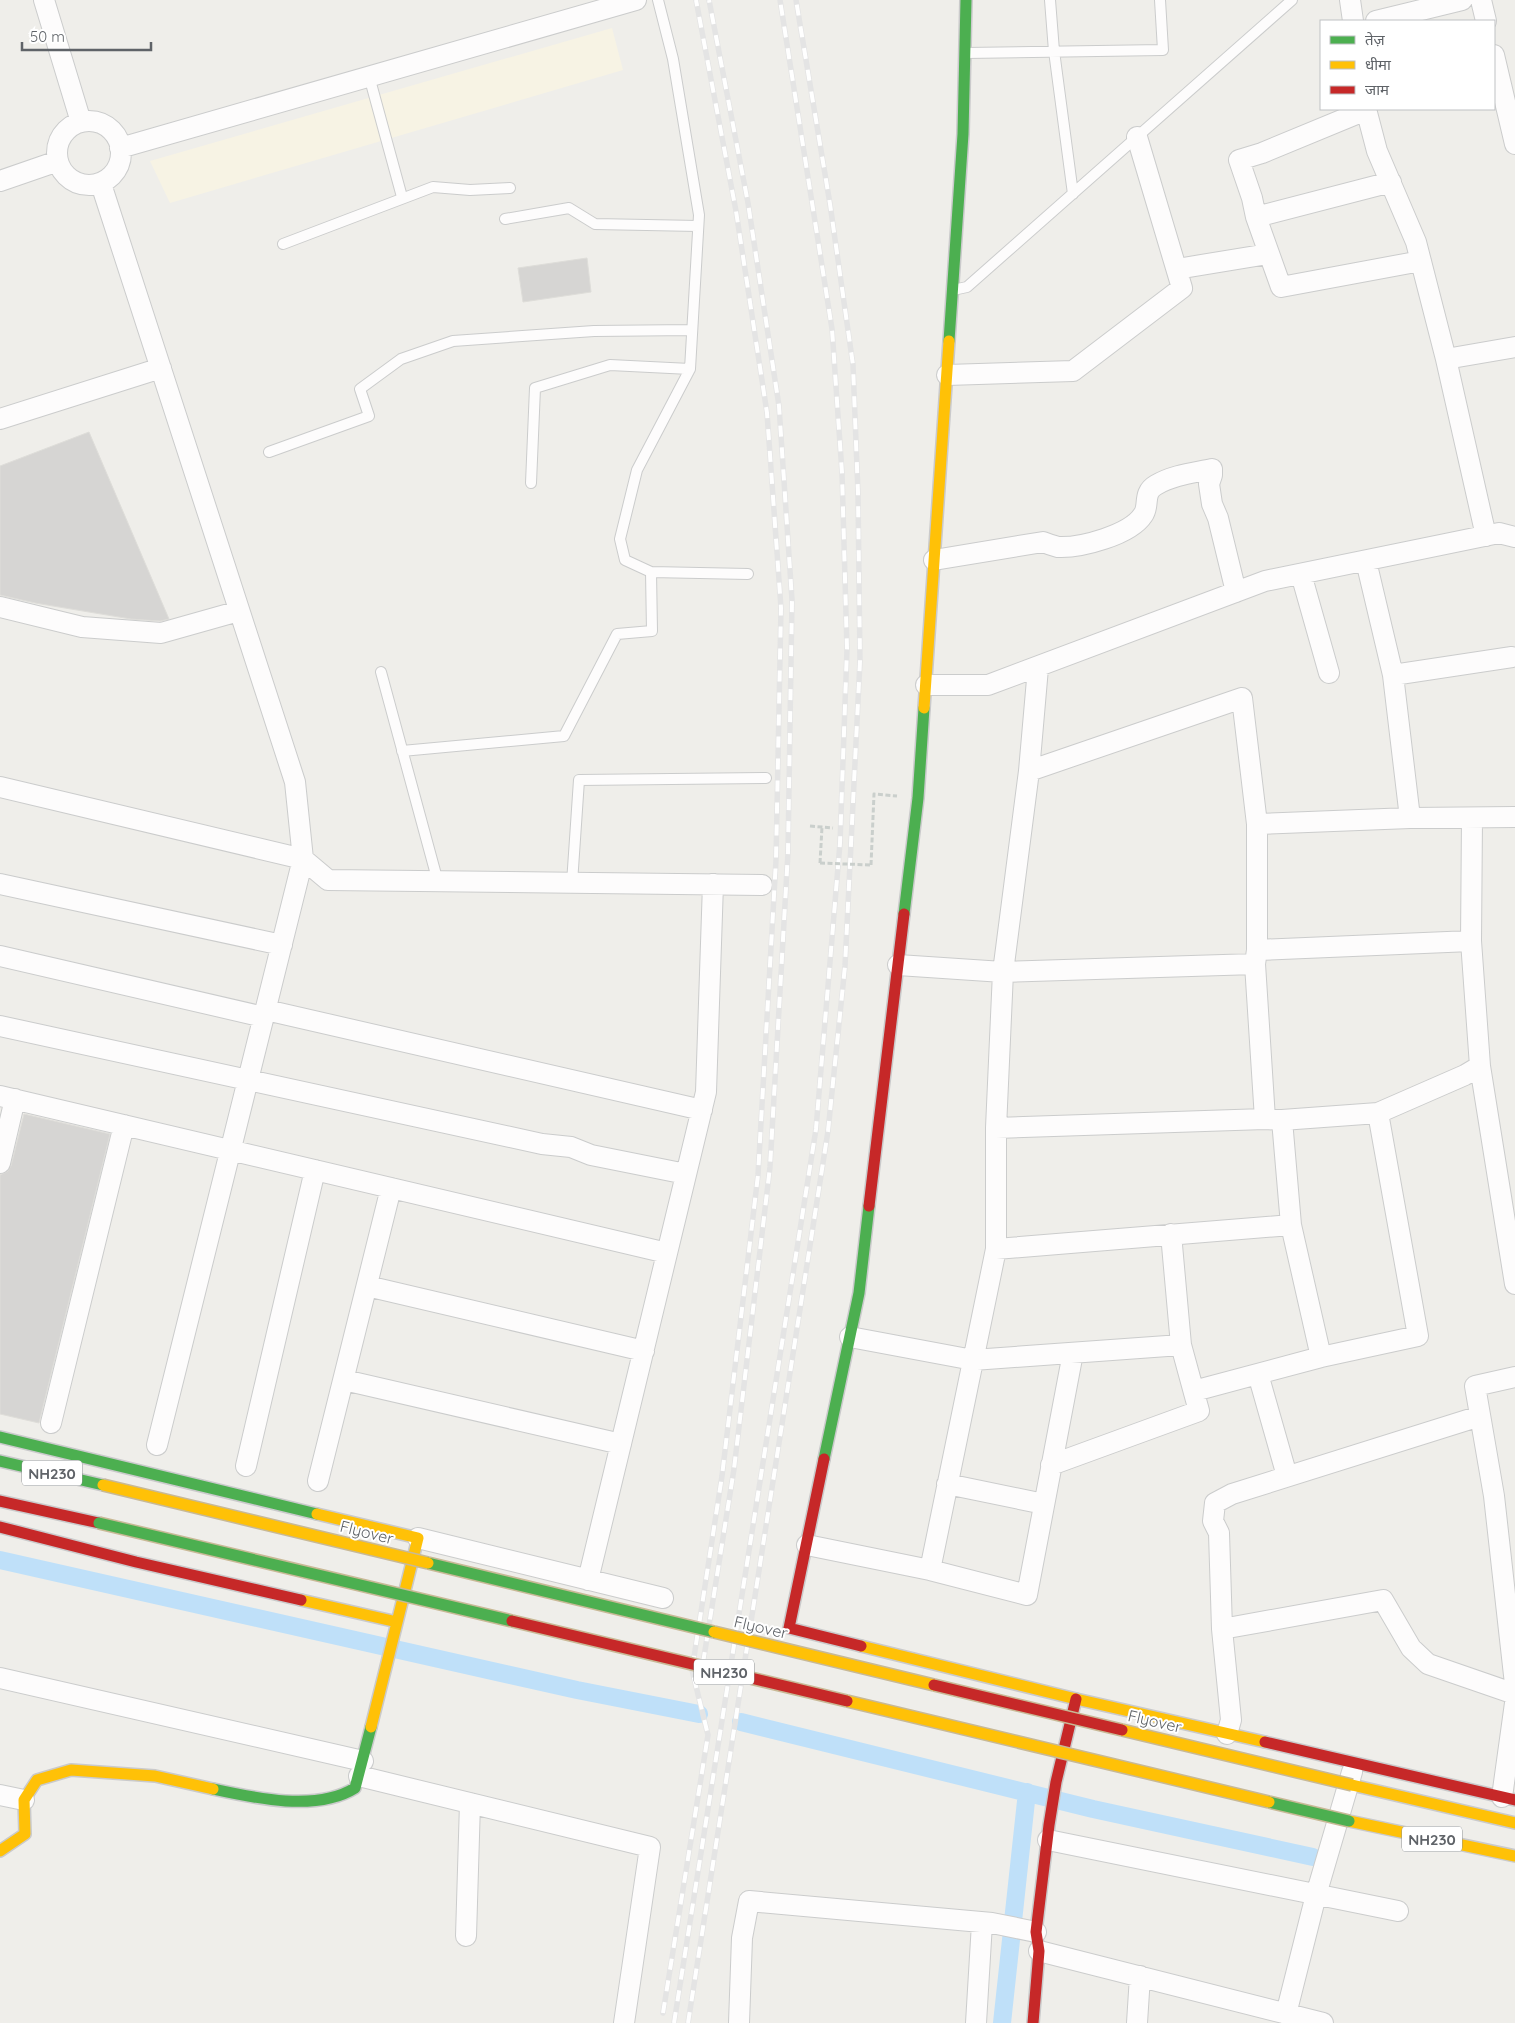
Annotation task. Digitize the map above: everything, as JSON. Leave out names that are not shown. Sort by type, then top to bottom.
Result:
[{"type":"main road","points":[[966,0],[963,134],[918,798],[859,1292],[789,1628],[1076,1699],[1508,1798]]},
{"type":"main road","points":[[0,1437],[418,1538],[355,1788],[344,1796],[316,1801],[256,1798],[155,1776],[71,1770],[37,1780],[24,1800],[24,1834],[0,1851]]},
{"type":"main road","name":"Flyover","points":[[0,1461],[1515,1823]]},
{"type":"main road","name":"NH230","points":[[0,1501],[100,1523],[1349,1821],[1515,1856]]},
{"type":"main road","points":[[0,1527],[396,1627]]},
{"type":"main road","points":[[1033,2023],[1034,1938],[1048,1832],[1056,1782],[1076,1699]]},
{"type":"street","points":[[44,0],[81,122]]},
{"type":"street","points":[[120,148],[636,0]]},
{"type":"street","points":[[1350,0],[1353,20]]},
{"type":"street","points":[[1380,20],[1462,0]]},
{"type":"street","points":[[1481,0],[1486,20]]},
{"type":"street","points":[[1495,59],[1515,144]]},
{"type":"street","points":[[1420,261],[1281,287],[1268,254],[1239,160],[1262,153],[1366,110],[1377,151],[1416,242],[1446,359],[1486,536]]},
{"type":"street","points":[[96,121],[106,126],[114,132],[120,148],[117,169],[112,176],[101,184],[81,185],[66,177],[59,168],[56,149],[61,136],[69,127],[81,122],[96,121]]},
{"type":"street","points":[[947,375],[1073,371],[1182,288],[1137,137]]},
{"type":"street","points":[[0,181],[58,161]]},
{"type":"street","points":[[1256,217],[1391,182]]},
{"type":"street","points":[[101,184],[295,782],[303,859],[157,1445]]},
{"type":"street","points":[[1177,270],[1268,254]]},
{"type":"street","points":[[1446,359],[1515,347]]},
{"type":"street","points":[[0,419],[160,368]]},
{"type":"street","points":[[934,560],[1044,542],[1058,547],[1087,543],[1114,536],[1136,524],[1145,514],[1146,496],[1155,486],[1179,475],[1212,469],[1209,484],[1212,504],[1218,518],[1236,592]]},
{"type":"street","points":[[926,685],[988,685],[1265,582],[1498,533],[1515,536]]},
{"type":"street","points":[[1366,561],[1393,675],[1410,818]]},
{"type":"street","points":[[1301,574],[1328,673]]},
{"type":"street","points":[[0,607],[82,627],[161,633],[239,611]]},
{"type":"street","points":[[1393,675],[1512,656]]},
{"type":"street","points":[[930,1570],[996,1249],[996,1128],[1003,972],[1029,770],[1038,668]]},
{"type":"street","points":[[1029,770],[1242,698],[1257,824],[1256,957],[1273,1119],[1291,1224],[1321,1357]]},
{"type":"street","points":[[0,787],[303,859],[328,880],[762,885]]},
{"type":"street","points":[[1257,824],[1410,818],[1515,817]]},
{"type":"street","points":[[1472,818],[1471,941],[1480,1066],[1515,1284]]},
{"type":"street","points":[[0,884],[282,945]]},
{"type":"street","points":[[588,1580],[706,1092],[713,884]]},
{"type":"street","points":[[898,965],[1003,972],[1256,957],[1471,941]]},
{"type":"street","points":[[0,956],[702,1110]]},
{"type":"street","points":[[0,1026],[542,1144],[571,1147],[591,1154],[686,1174]]},
{"type":"street","points":[[996,1128],[1273,1119],[1378,1112],[1465,1075],[1480,1066]]},
{"type":"street","points":[[0,1163],[8,1098],[667,1253]]},
{"type":"street","points":[[1194,1392],[1321,1357],[1418,1336],[1378,1112]]},
{"type":"street","points":[[51,1424],[124,1125]]},
{"type":"street","points":[[246,1466],[315,1170]]},
{"type":"street","points":[[318,1481],[391,1188]]},
{"type":"street","points":[[996,1249],[1291,1224]]},
{"type":"street","points":[[1051,1465],[1199,1411],[1181,1344],[1171,1234]]},
{"type":"street","points":[[366,1286],[644,1351]]},
{"type":"street","points":[[850,1337],[973,1360],[1181,1344]]},
{"type":"street","points":[[807,1545],[930,1570],[1027,1595],[1073,1353]]},
{"type":"street","points":[[1258,1374],[1287,1476]]},
{"type":"street","points":[[1515,1377],[1475,1386],[1494,1496],[1515,1684]]},
{"type":"street","points":[[344,1380],[622,1444]]},
{"type":"street","points":[[1227,1734],[1231,1720],[1222,1629],[1219,1533],[1214,1521],[1215,1503],[1232,1494],[1480,1416]]},
{"type":"street","points":[[948,1484],[1044,1504]]},
{"type":"street","points":[[418,1538],[663,1598]]},
{"type":"street","points":[[1222,1629],[1383,1600],[1411,1648],[1428,1664],[1515,1694]]},
{"type":"street","points":[[0,1678],[361,1769],[470,1803],[650,1847],[624,2023]]},
{"type":"street","points":[[1508,1798],[1515,1703]]},
{"type":"street","points":[[1286,2014],[1316,1895],[1355,1763]]},
{"type":"street","points":[[0,1795],[24,1800]]},
{"type":"street","points":[[466,1936],[470,1803]]},
{"type":"street","points":[[1048,1832],[1316,1895],[1398,1911]]},
{"type":"street","points":[[738,2023],[742,1938],[750,1901],[987,1923],[1140,1976],[1323,2023]]},
{"type":"street","points":[[976,2023],[987,1923]]},
{"type":"street","points":[[1137,2023],[1140,1976]]},
{"type":"lane","points":[[658,0],[673,60],[699,215],[690,369],[637,470],[620,539],[625,560],[651,572],[748,574]]},
{"type":"lane","points":[[1050,0],[1054,51],[1073,194]]},
{"type":"lane","points":[[965,53],[1163,50],[1160,0]]},
{"type":"lane","points":[[952,290],[967,287],[1292,0]]},
{"type":"lane","points":[[369,76],[402,198]]},
{"type":"lane","points":[[283,244],[433,187],[470,190],[510,188]]},
{"type":"lane","points":[[505,219],[568,208],[594,224],[698,226]]},
{"type":"lane","points":[[269,452],[369,416],[360,389],[401,359],[453,342],[594,331],[692,330]]},
{"type":"lane","points":[[531,482],[535,388],[610,365],[690,369]]},
{"type":"lane","points":[[402,751],[564,736],[617,634],[652,631],[651,572]]},
{"type":"lane","points":[[381,672],[438,882]]},
{"type":"lane","points":[[572,883],[580,780],[766,778]]},
{"type":"path","points":[[822,827],[820,862],[870,865],[874,794],[918,798]]},
{"type":"path","points":[[810,826],[833,828]]},
{"type":"shaded area","points":[[612,28],[623,70],[170,203],[150,161]]},
{"type":"building","points":[[587,258],[591,292],[523,302],[518,268]]},
{"type":"building","points":[[89,432],[169,619],[160,621],[131,619],[35,603],[0,595],[0,466]]},
{"type":"building","points":[[24,1114],[110,1134],[39,1423],[0,1414],[0,1175],[8,1171],[11,1166]]},
{"type":"waterway","points":[[0,1560],[577,1690],[699,1714]]},
{"type":"waterway","points":[[741,1722],[1093,1809],[1313,1857]]},
{"type":"waterway","points":[[1002,2023],[1027,1792]]},
{"type":"railway","points":[[663,2013],[708,1735],[692,1670],[722,1476],[758,1175],[776,860],[781,608],[767,413],[736,211],[696,0]]},
{"type":"railway","points":[[703,1663],[734,1469],[770,1167],[788,852],[792,600],[779,406],[748,203],[709,0]]},
{"type":"railway","points":[[674,2023],[816,1129],[840,843],[847,649],[842,473],[832,329],[780,0]]},
{"type":"railway","points":[[688,2023],[828,1131],[845,966],[860,661],[858,493],[853,365],[830,204],[796,0]]},
{"type":"traffic: fast","points":[[949,341],[963,134],[966,0]]},
{"type":"traffic: fast","points":[[904,914],[918,798],[924,708]]},
{"type":"traffic: fast","points":[[824,1459],[859,1293],[869,1206]]},
{"type":"traffic: fast","points":[[0,1437],[317,1514]]},
{"type":"traffic: fast","points":[[0,1461],[103,1485]]},
{"type":"traffic: fast","points":[[99,1523],[512,1621]]},
{"type":"traffic: fast","points":[[428,1563],[714,1632]]},
{"type":"traffic: fast","points":[[213,1789],[285,1801],[323,1800],[340,1795],[355,1788],[371,1727]]},
{"type":"traffic: fast","points":[[1269,1802],[1349,1821]]},
{"type":"traffic: slow","points":[[924,708],[949,341]]},
{"type":"traffic: slow","points":[[103,1485],[428,1563]]},
{"type":"traffic: slow","points":[[317,1514],[418,1538],[371,1727]]},
{"type":"traffic: slow","points":[[301,1600],[397,1622]]},
{"type":"traffic: slow","points":[[714,1632],[934,1685]]},
{"type":"traffic: slow","points":[[861,1646],[1076,1699],[1265,1742]]},
{"type":"traffic: slow","points":[[847,1701],[1269,1802]]},
{"type":"traffic: slow","points":[[1122,1730],[1352,1785]]},
{"type":"traffic: slow","points":[[0,1851],[25,1834],[24,1800],[37,1780],[71,1770],[155,1776],[213,1789]]},
{"type":"traffic: slow","points":[[1352,1785],[1515,1823]]},
{"type":"traffic: slow","points":[[1349,1821],[1515,1856]]},
{"type":"traffic: jam","points":[[869,1206],[904,914]]},
{"type":"traffic: jam","points":[[824,1459],[789,1628],[861,1646]]},
{"type":"traffic: jam","points":[[0,1501],[99,1523]]},
{"type":"traffic: jam","points":[[0,1527],[136,1562],[301,1600]]},
{"type":"traffic: jam","points":[[512,1621],[847,1701]]},
{"type":"traffic: jam","points":[[934,1685],[1122,1730]]},
{"type":"traffic: jam","points":[[1033,2023],[1039,1951],[1036,1932],[1049,1825],[1056,1782],[1076,1699]]},
{"type":"traffic: jam","points":[[1265,1742],[1515,1800]]}]
